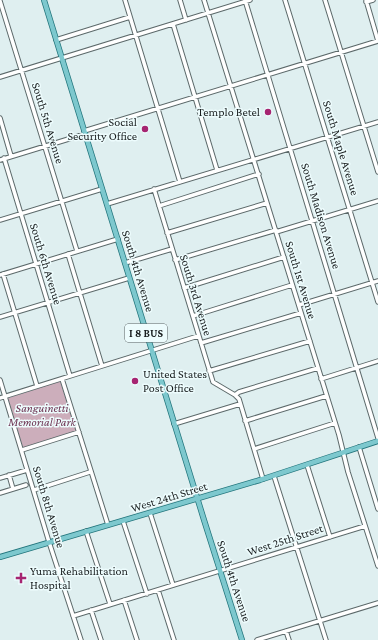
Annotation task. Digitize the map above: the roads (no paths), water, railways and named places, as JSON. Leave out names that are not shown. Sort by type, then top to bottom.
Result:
[{"type":"main road","name":"South 4th Avenue","points":[[44,0],[242,640]]},
{"type":"main road","name":"West 24th Street","points":[[0,557],[274,476],[343,452],[378,442]]},
{"type":"street","points":[[125,0],[180,182]]},
{"type":"street","points":[[180,0],[186,20]]},
{"type":"street","name":"South 1st Avenue","points":[[204,0],[259,174],[378,566]]},
{"type":"street","points":[[0,77],[247,0]]},
{"type":"street","name":"South Madison Avenue","points":[[247,0],[290,148],[378,438]]},
{"type":"street","name":"South Maple Avenue","points":[[285,0],[378,302]]},
{"type":"street","points":[[325,0],[378,172]]},
{"type":"street","points":[[2,159],[158,108],[378,41],[366,1],[373,0]]},
{"type":"street","name":"South 5th Avenue","points":[[0,1],[77,251]]},
{"type":"street","points":[[56,40],[130,17]]},
{"type":"street","points":[[172,24],[217,170]]},
{"type":"street","points":[[0,118],[11,156]]},
{"type":"street","points":[[107,204],[378,122]]},
{"type":"street","name":"South 6th Avenue","points":[[2,159],[21,214],[70,376]]},
{"type":"street","points":[[159,206],[259,174]]},
{"type":"street","name":"South 3rd Avenue","points":[[154,189],[213,383],[235,395]]},
{"type":"street","points":[[0,220],[102,190]]},
{"type":"street","points":[[175,260],[378,201]]},
{"type":"street","points":[[167,233],[267,203]]},
{"type":"street","points":[[37,386],[1,274],[118,239]]},
{"type":"street","points":[[125,263],[172,249]]},
{"type":"street","points":[[68,254],[102,366]]},
{"type":"street","points":[[184,288],[284,257]]},
{"type":"street","points":[[0,317],[129,278]]},
{"type":"street","points":[[299,305],[378,281]]},
{"type":"street","points":[[193,316],[292,285]]},
{"type":"street","points":[[200,343],[301,313]]},
{"type":"street","points":[[0,398],[198,336]]},
{"type":"street","points":[[209,371],[310,341]]},
{"type":"street","points":[[321,379],[378,361]]},
{"type":"street","points":[[263,479],[238,397],[235,395],[239,392],[318,368]]},
{"type":"street","points":[[62,379],[90,472],[108,525]]},
{"type":"street","name":"South 8th Avenue","points":[[0,380],[49,542],[81,640]]},
{"type":"street","points":[[245,421],[326,396]]},
{"type":"street","points":[[174,424],[240,404]]},
{"type":"street","points":[[254,449],[335,423]]},
{"type":"street","points":[[22,450],[79,432]]},
{"type":"street","points":[[359,447],[378,509]]},
{"type":"street","points":[[307,465],[330,537]]},
{"type":"street","points":[[0,478],[27,470]]},
{"type":"street","points":[[34,490],[90,472]]},
{"type":"street","points":[[8,476],[13,489]]},
{"type":"street","points":[[274,476],[326,640]]},
{"type":"street","points":[[0,493],[26,485]]},
{"type":"street","points":[[372,491],[378,489]]},
{"type":"street","points":[[150,513],[173,585]]},
{"type":"street","points":[[123,521],[146,594]]},
{"type":"street","name":"West 25th Street","points":[[73,616],[365,526]]},
{"type":"street","points":[[86,531],[110,604]]},
{"type":"street","points":[[158,590],[174,640]]},
{"type":"street","points":[[124,600],[137,640]]},
{"type":"street","points":[[257,640],[378,603]]},
{"type":"street","points":[[91,610],[101,640]]},
{"type":"street","points":[[286,631],[289,640]]},
{"type":"place","name":"Templo Betel","points":[[268,112]]},
{"type":"place","name":"Social Security Office","points":[[145,129]]},
{"type":"place","name":"United States Post Office","points":[[135,381]]},
{"type":"place","name":"Yuma Rehabilitation Hospital","points":[[21,578]]},
{"type":"park label","name":"Sanguinetti Memorial Park","points":[[42,415]]}]
